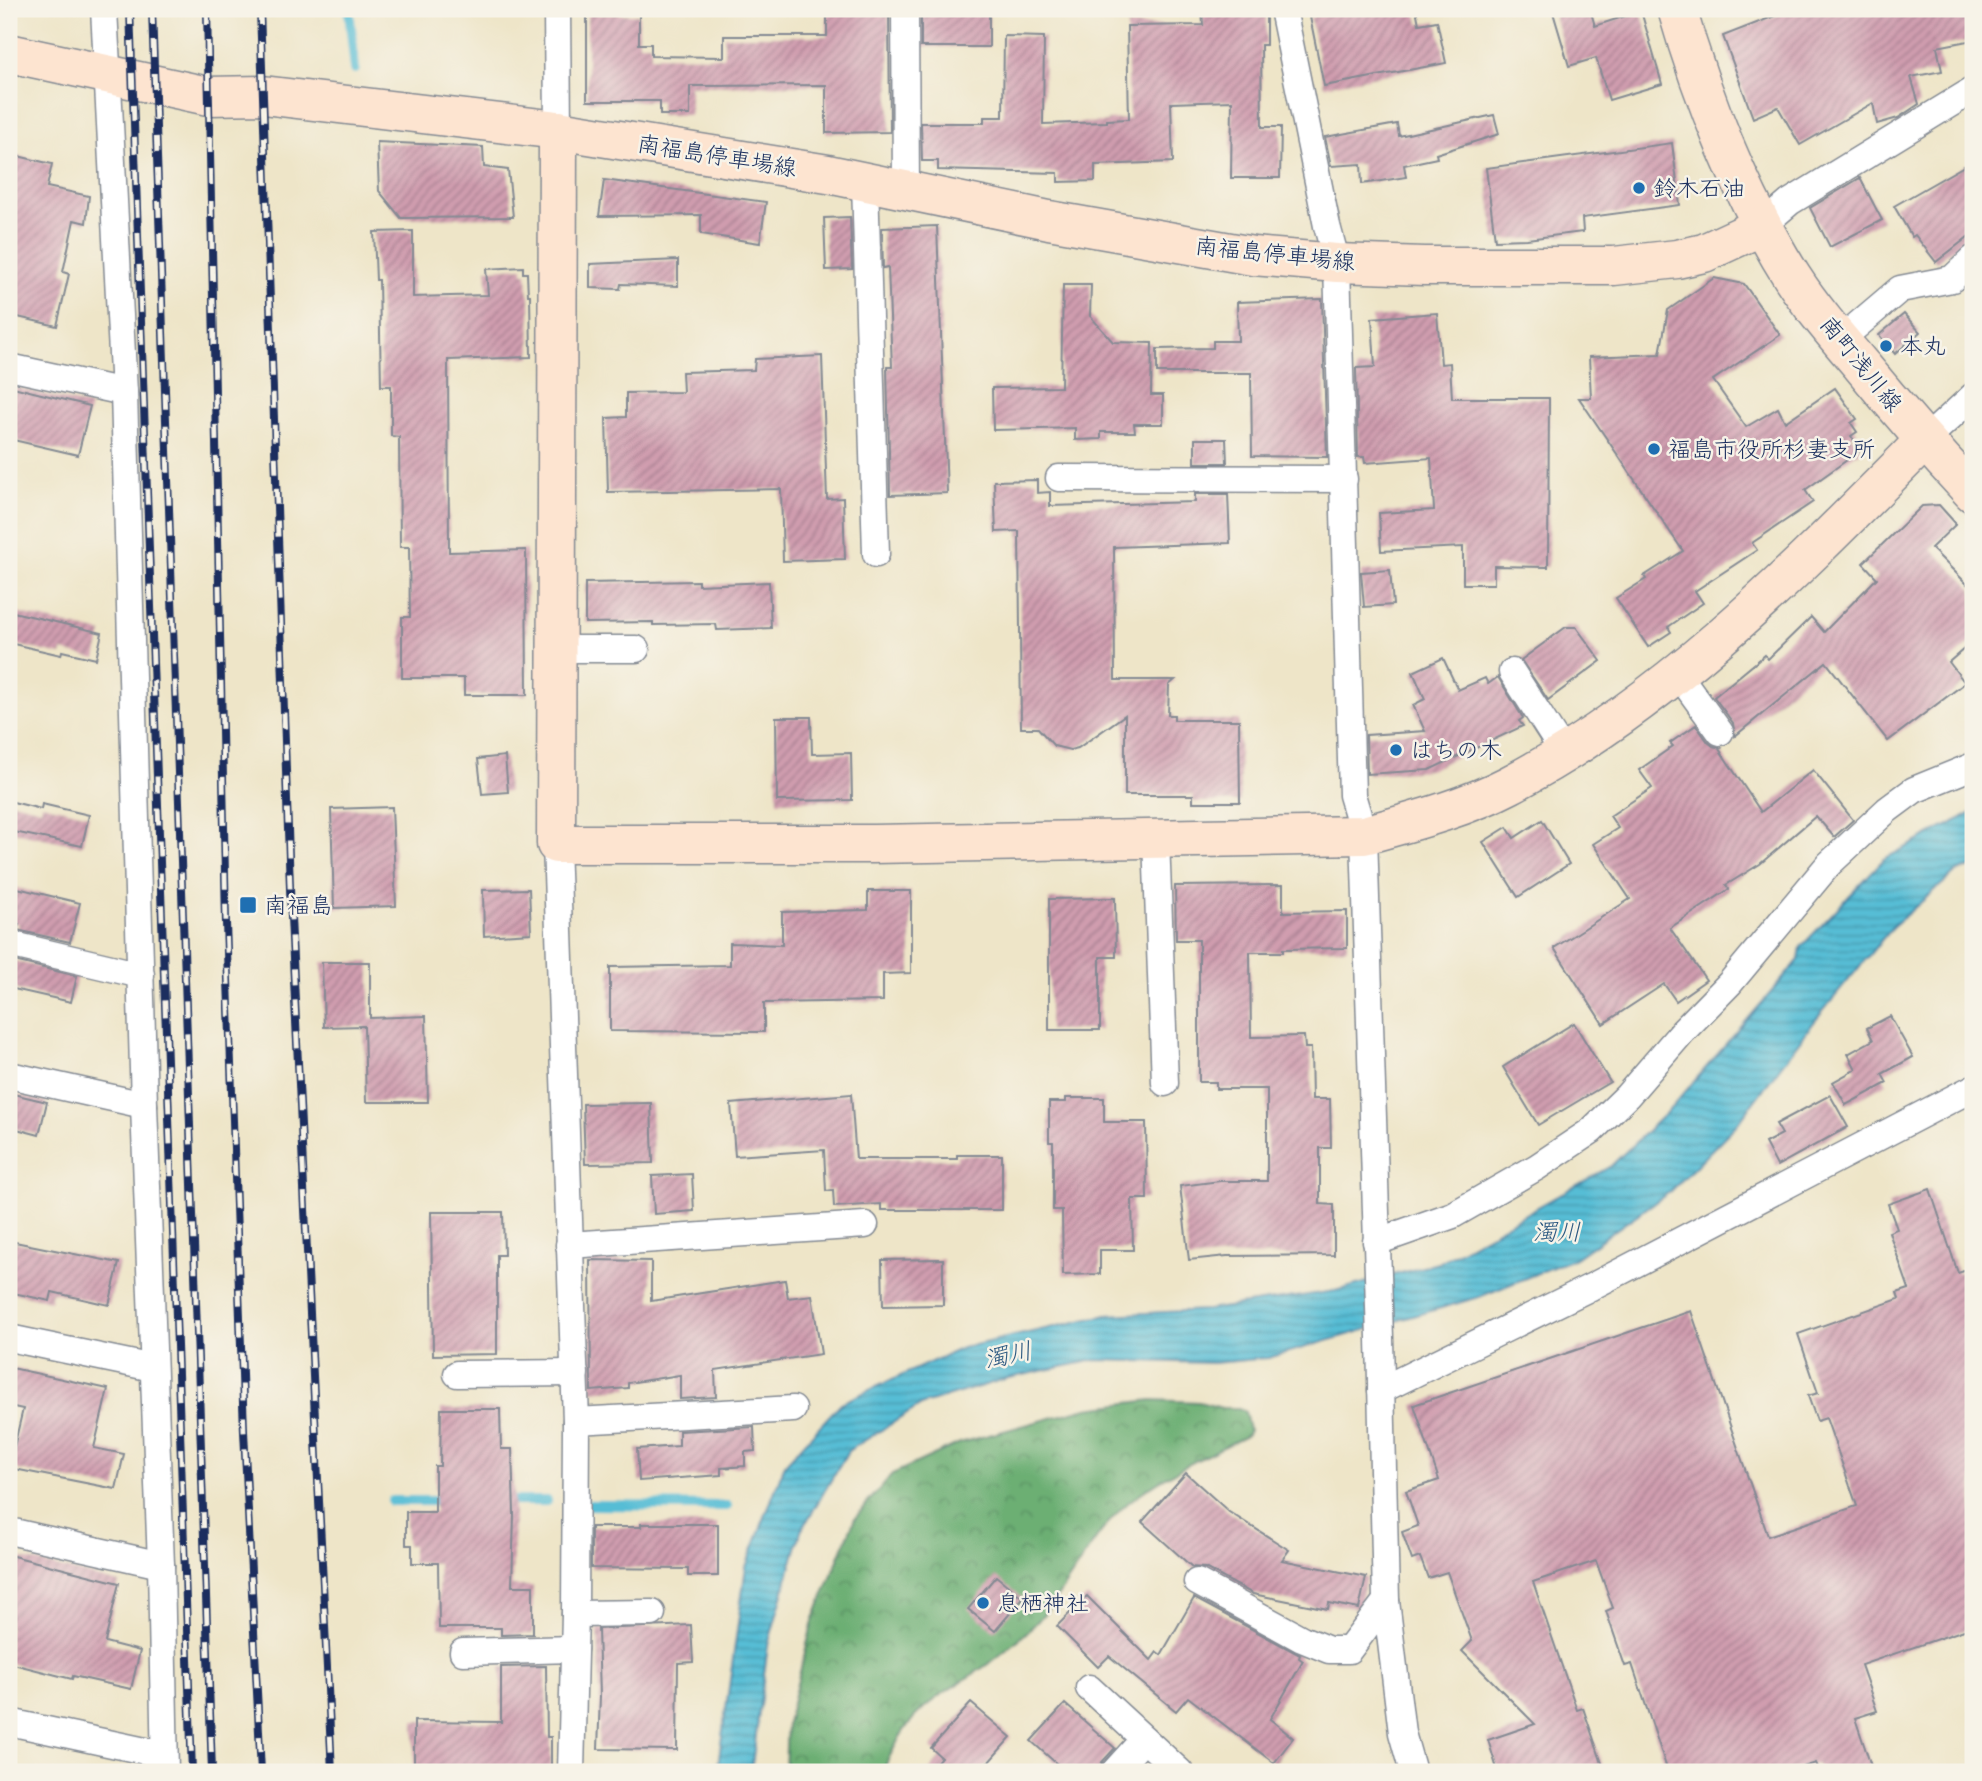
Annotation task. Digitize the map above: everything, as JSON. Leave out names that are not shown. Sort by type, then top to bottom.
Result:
[{"type":"street","points":[[9,1722],[164,1764],[161,1565],[133,766],[124,392],[104,9]]},
{"type":"street","points":[[557,9],[556,844],[576,1421],[575,1614],[570,1772]]},
{"type":"street","points":[[905,9],[906,191]]},
{"type":"street","points":[[1283,9],[1337,263],[1352,795],[1364,835],[1386,1601],[1402,1733],[1413,1772]]},
{"type":"street","points":[[1677,9],[1710,108],[1762,226],[1790,202],[1973,90]]},
{"type":"street","name":"南福島停車場線","points":[[9,53],[208,96],[263,95],[558,130],[865,182],[1049,220],[1253,256],[1337,263],[1614,266],[1704,253],[1762,226]]},
{"type":"street","points":[[865,182],[876,554]]},
{"type":"street","name":"南町浅川線","points":[[1762,226],[1793,278],[1840,340],[1924,441],[1973,493]]},
{"type":"street","points":[[1840,340],[1900,289],[1952,279],[1973,259]]},
{"type":"street","points":[[9,367],[124,392]]},
{"type":"street","points":[[556,844],[873,844],[1364,835],[1429,817],[1507,786],[1605,728],[1678,674],[1812,554],[1924,441],[1973,396]]},
{"type":"street","points":[[1059,478],[1344,479]]},
{"type":"street","points":[[556,649],[636,649]]},
{"type":"street","points":[[1512,672],[1564,752]]},
{"type":"street","points":[[1678,674],[1720,732]]},
{"type":"street","points":[[1376,1254],[1453,1215],[1537,1167],[1591,1131],[1627,1096],[1683,1031],[1730,983],[1829,864],[1887,810],[1914,790],[1973,766]]},
{"type":"street","points":[[1156,839],[1165,1083]]},
{"type":"street","points":[[9,944],[141,975]]},
{"type":"street","points":[[9,1075],[144,1105]]},
{"type":"street","points":[[1381,1390],[1591,1287],[1973,1088]]},
{"type":"street","points":[[569,1245],[865,1225]]},
{"type":"street","points":[[9,1338],[153,1368]]},
{"type":"street","points":[[457,1374],[575,1373]]},
{"type":"street","points":[[576,1421],[793,1409]]},
{"type":"street","points":[[9,1531],[161,1565]]},
{"type":"street","points":[[1197,1582],[1302,1639],[1329,1650],[1349,1650],[1386,1601]]},
{"type":"street","points":[[575,1614],[652,1613]]},
{"type":"street","points":[[463,1652],[574,1649]]},
{"type":"street","points":[[1089,1688],[1180,1772]]},
{"type":"street","points":[[1114,1772],[1144,1739]]},
{"type":"green space","points":[[1152,1400],[1199,1402],[1222,1408],[1239,1408],[1245,1412],[1249,1430],[1246,1436],[1164,1478],[1122,1509],[1107,1524],[1059,1594],[1032,1627],[1016,1642],[935,1699],[912,1719],[894,1748],[884,1772],[785,1772],[787,1723],[813,1621],[855,1518],[892,1474],[960,1443],[1087,1408]]},
{"type":"water","name":"濁川","points":[[1973,812],[1973,866],[1955,873],[1892,927],[1814,1022],[1737,1124],[1671,1191],[1575,1258],[1479,1297],[1268,1358],[1213,1363],[1095,1360],[1008,1378],[923,1404],[848,1451],[801,1531],[768,1645],[751,1772],[717,1772],[746,1567],[785,1464],[841,1403],[962,1348],[1106,1315],[1207,1310],[1335,1291],[1438,1263],[1611,1166],[1673,1106],[1799,960],[1801,947],[1884,859]]},
{"type":"building","points":[[989,9],[989,47],[921,47],[921,10]]},
{"type":"building","points":[[1202,9],[1266,9],[1266,45],[1261,45],[1262,127],[1281,127],[1280,178],[1231,178],[1232,101],[1171,103],[1173,162],[1095,165],[1095,181],[1058,182],[1058,173],[938,170],[938,161],[922,161],[921,123],[984,123],[984,117],[1003,117],[1004,36],[1044,37],[1043,124],[1129,119],[1127,26],[1203,25]]},
{"type":"building","points":[[1349,9],[1416,9],[1419,24],[1437,21],[1446,63],[1324,86],[1310,17]]},
{"type":"building","points":[[1552,9],[1590,9],[1595,26],[1641,11],[1662,84],[1609,100],[1596,58],[1569,66]]},
{"type":"building","points":[[1793,9],[1973,9],[1973,40],[1937,47],[1942,71],[1911,77],[1919,104],[1898,118],[1877,124],[1873,103],[1800,145],[1778,107],[1753,118],[1723,36]]},
{"type":"building","points":[[827,10],[889,10],[890,132],[826,133],[826,85],[690,86],[690,115],[660,115],[660,101],[587,101],[587,14],[639,14],[639,44],[651,44],[651,56],[724,57],[724,36],[827,36]]},
{"type":"building","points":[[1494,115],[1499,134],[1436,154],[1437,158],[1404,165],[1406,177],[1362,184],[1361,164],[1331,166],[1325,137],[1397,124],[1399,136]]},
{"type":"building","points":[[377,142],[483,147],[484,167],[508,170],[513,217],[401,218],[379,191]]},
{"type":"building","points":[[1672,143],[1680,205],[1582,218],[1583,232],[1495,240],[1486,168]]},
{"type":"building","points":[[9,154],[52,164],[47,187],[89,196],[86,223],[74,220],[63,272],[69,274],[57,326],[9,315]]},
{"type":"building","points":[[1973,161],[1973,233],[1936,262],[1915,235],[1912,237],[1894,206]]},
{"type":"building","points":[[1860,178],[1882,220],[1830,247],[1810,208]]},
{"type":"building","points":[[604,180],[766,202],[760,243],[701,234],[701,215],[599,216]]},
{"type":"building","points":[[850,217],[852,269],[826,270],[824,218]]},
{"type":"building","points":[[937,226],[947,493],[890,495],[887,367],[892,367],[888,267],[883,268],[882,228]]},
{"type":"building","points":[[413,231],[413,297],[488,295],[486,269],[523,267],[523,273],[527,273],[531,357],[448,360],[449,552],[526,550],[527,695],[464,695],[464,678],[402,678],[402,617],[410,617],[409,547],[400,547],[399,437],[391,436],[391,386],[381,386],[379,280],[376,280],[374,232]]},
{"type":"building","points":[[678,260],[678,286],[621,284],[620,289],[590,288],[590,264]]},
{"type":"building","points":[[1714,278],[1744,284],[1780,335],[1713,380],[1746,427],[1778,408],[1785,422],[1835,388],[1857,419],[1851,423],[1857,432],[1851,436],[1861,450],[1805,490],[1813,502],[1752,543],[1757,550],[1695,591],[1703,603],[1668,627],[1671,632],[1648,647],[1616,598],[1683,551],[1579,398],[1591,398],[1589,357],[1660,354],[1668,310]]},
{"type":"building","points":[[1063,285],[1091,285],[1090,316],[1113,342],[1152,343],[1151,395],[1163,395],[1163,424],[1134,424],[1135,432],[1101,432],[1101,439],[1075,440],[1075,428],[993,430],[992,388],[1061,387]]},
{"type":"building","points":[[1322,299],[1327,457],[1252,456],[1251,373],[1157,373],[1157,349],[1213,348],[1213,341],[1238,341],[1237,302]]},
{"type":"building","points":[[1437,313],[1441,364],[1450,363],[1452,398],[1549,398],[1548,567],[1494,566],[1494,584],[1463,584],[1463,547],[1381,551],[1379,513],[1434,510],[1431,458],[1365,463],[1364,457],[1358,457],[1356,368],[1375,367],[1372,318]]},
{"type":"building","points":[[1904,314],[1920,332],[1895,354],[1879,335]]},
{"type":"building","points":[[822,356],[827,499],[843,498],[845,559],[783,561],[781,489],[608,492],[606,418],[626,417],[626,393],[683,392],[682,372],[754,370],[755,359]]},
{"type":"building","points":[[9,386],[90,406],[78,455],[9,439]]},
{"type":"building","points":[[1195,439],[1226,439],[1227,463],[1195,463]]},
{"type":"building","points":[[1037,480],[1037,493],[1050,492],[1050,506],[1195,502],[1195,494],[1228,494],[1230,543],[1114,547],[1115,680],[1175,680],[1169,685],[1168,715],[1174,715],[1174,720],[1239,720],[1240,802],[1193,802],[1193,795],[1125,795],[1125,715],[1078,748],[1070,750],[1054,746],[1038,728],[1021,728],[1019,531],[996,532],[994,481]]},
{"type":"building","points":[[1939,505],[1956,524],[1931,548],[1973,590],[1973,641],[1949,662],[1965,683],[1888,741],[1826,662],[1735,736],[1733,723],[1714,697],[1765,655],[1768,659],[1811,617],[1824,632],[1877,578],[1863,563],[1922,506]]},
{"type":"building","points":[[1390,570],[1393,605],[1364,607],[1361,572]]},
{"type":"building","points":[[698,581],[698,585],[769,582],[771,628],[717,630],[716,624],[585,623],[585,583]]},
{"type":"building","points":[[9,611],[102,633],[96,659],[62,651],[61,655],[9,643]]},
{"type":"building","points":[[1566,627],[1576,627],[1601,661],[1548,700],[1521,660]]},
{"type":"building","points":[[1443,658],[1458,690],[1485,678],[1488,684],[1498,677],[1523,718],[1519,721],[1523,726],[1429,770],[1367,774],[1366,735],[1425,731],[1413,705],[1425,699],[1413,672]]},
{"type":"building","points":[[776,717],[811,717],[812,754],[851,753],[852,800],[777,801]]},
{"type":"building","points":[[1696,725],[1708,742],[1721,748],[1719,749],[1761,812],[1813,770],[1853,820],[1834,837],[1816,816],[1760,864],[1726,885],[1729,889],[1670,928],[1706,980],[1676,1001],[1664,984],[1603,1024],[1554,948],[1630,899],[1593,844],[1618,828],[1610,816],[1652,788],[1639,770],[1673,746],[1670,743]]},
{"type":"building","points":[[505,756],[508,792],[482,794],[478,759]]},
{"type":"building","points":[[9,801],[41,809],[42,804],[89,815],[82,846],[9,831]]},
{"type":"building","points":[[392,807],[396,906],[334,908],[331,809]]},
{"type":"building","points":[[1542,820],[1569,864],[1518,897],[1483,842],[1507,827],[1514,838]]},
{"type":"building","points":[[1283,885],[1283,912],[1347,911],[1347,948],[1250,952],[1251,1037],[1304,1036],[1305,1048],[1311,1048],[1312,1099],[1330,1099],[1331,1148],[1320,1148],[1320,1204],[1334,1205],[1334,1255],[1227,1256],[1189,1260],[1180,1186],[1220,1181],[1267,1181],[1267,1089],[1216,1089],[1216,1082],[1199,1082],[1199,940],[1176,940],[1175,886]]},
{"type":"building","points":[[9,886],[80,903],[70,942],[17,930],[19,924],[9,921]]},
{"type":"building","points":[[529,889],[531,933],[484,936],[483,890]]},
{"type":"building","points":[[868,891],[911,891],[911,973],[883,974],[883,1001],[764,1003],[764,1032],[610,1031],[610,967],[730,965],[730,943],[782,945],[782,912],[868,910]]},
{"type":"building","points":[[1115,898],[1116,957],[1100,957],[1100,1030],[1049,1030],[1049,899]]},
{"type":"building","points":[[10,960],[77,976],[71,1002],[9,988]]},
{"type":"building","points":[[322,962],[370,962],[370,1018],[426,1016],[428,1102],[366,1102],[364,1026],[324,1027]]},
{"type":"building","points":[[1890,1016],[1913,1057],[1882,1074],[1887,1083],[1846,1105],[1833,1082],[1856,1069],[1848,1054],[1873,1040],[1867,1028]]},
{"type":"building","points":[[1574,1023],[1610,1082],[1538,1125],[1503,1067]]},
{"type":"building","points":[[9,1093],[47,1102],[39,1135],[9,1127]]},
{"type":"building","points":[[851,1094],[856,1159],[957,1159],[957,1155],[1002,1155],[1002,1210],[881,1210],[881,1204],[834,1207],[833,1190],[826,1191],[824,1150],[735,1156],[731,1104]]},
{"type":"building","points":[[1830,1095],[1848,1127],[1777,1166],[1765,1143],[1782,1134],[1776,1124]]},
{"type":"building","points":[[1066,1098],[1104,1098],[1104,1122],[1146,1122],[1147,1199],[1132,1199],[1133,1250],[1100,1250],[1100,1274],[1063,1275],[1062,1210],[1053,1210],[1053,1142],[1049,1142],[1049,1102],[1066,1102]]},
{"type":"building","points":[[651,1103],[653,1163],[585,1164],[583,1104]]},
{"type":"building","points":[[692,1174],[694,1211],[654,1214],[652,1176]]},
{"type":"building","points":[[1930,1189],[1958,1273],[1973,1268],[1973,1627],[1861,1665],[1877,1711],[1855,1718],[1873,1772],[1820,1772],[1816,1763],[1788,1772],[1668,1772],[1632,1664],[1625,1666],[1606,1611],[1613,1608],[1596,1561],[1533,1582],[1577,1710],[1583,1708],[1605,1772],[1498,1772],[1488,1740],[1535,1724],[1462,1651],[1472,1641],[1447,1572],[1428,1578],[1420,1557],[1412,1560],[1402,1532],[1418,1526],[1406,1491],[1439,1480],[1414,1405],[1691,1311],[1768,1536],[1857,1506],[1826,1418],[1817,1421],[1808,1396],[1818,1393],[1798,1334],[1899,1299],[1897,1293],[1909,1289],[1889,1232],[1897,1229],[1888,1204]]},
{"type":"building","points":[[431,1212],[503,1212],[504,1255],[497,1255],[497,1354],[433,1355]]},
{"type":"building","points":[[15,1242],[119,1263],[109,1305],[52,1292],[50,1301],[9,1292],[9,1270]]},
{"type":"building","points":[[943,1259],[943,1305],[883,1306],[882,1260]]},
{"type":"building","points":[[590,1260],[651,1261],[651,1301],[785,1280],[788,1298],[812,1295],[821,1354],[715,1370],[716,1397],[680,1399],[680,1375],[628,1383],[628,1388],[591,1391]]},
{"type":"building","points":[[12,1368],[108,1389],[94,1448],[124,1454],[116,1489],[9,1468],[23,1409],[9,1406]]},
{"type":"building","points":[[441,1409],[500,1409],[501,1449],[512,1449],[512,1586],[533,1586],[533,1634],[501,1635],[501,1628],[439,1628],[438,1563],[412,1563],[412,1545],[406,1545],[406,1512],[435,1512],[435,1466],[440,1466]]},
{"type":"building","points":[[754,1427],[755,1451],[745,1452],[745,1466],[721,1468],[721,1475],[639,1481],[637,1449],[679,1446],[679,1431]]},
{"type":"building","points":[[1186,1473],[1229,1512],[1289,1550],[1282,1560],[1366,1577],[1359,1609],[1329,1603],[1328,1609],[1253,1594],[1205,1568],[1192,1567],[1142,1522]]},
{"type":"building","points":[[641,1524],[718,1524],[718,1576],[688,1576],[688,1569],[591,1568],[591,1527],[641,1527]]},
{"type":"building","points":[[9,1555],[119,1583],[105,1642],[140,1651],[131,1689],[73,1676],[72,1679],[9,1663]]},
{"type":"building","points":[[996,1576],[1023,1598],[995,1631],[968,1609]]},
{"type":"building","points":[[1087,1596],[1151,1660],[1157,1652],[1161,1655],[1194,1598],[1300,1655],[1299,1658],[1303,1661],[1270,1719],[1293,1738],[1274,1763],[1188,1697],[1176,1711],[1109,1656],[1098,1667],[1057,1626]]},
{"type":"building","points":[[691,1625],[693,1662],[678,1663],[677,1750],[598,1749],[598,1629]]},
{"type":"building","points":[[546,1666],[547,1737],[551,1737],[551,1772],[414,1772],[414,1721],[501,1722],[501,1667]]},
{"type":"building","points":[[971,1703],[1011,1737],[980,1772],[928,1772],[941,1757],[931,1748]]},
{"type":"building","points":[[1065,1704],[1115,1748],[1102,1762],[1099,1772],[1066,1772],[1031,1741]]},
{"type":"waterway","points":[[349,9],[355,69]]},
{"type":"waterway","points":[[392,1501],[448,1501]]},
{"type":"waterway","points":[[501,1501],[546,1501]]},
{"type":"waterway","points":[[590,1505],[727,1506]]},
{"type":"railway","points":[[130,9],[192,1772]]},
{"type":"railway","points":[[152,9],[212,1772]]},
{"type":"railway","points":[[207,9],[226,923],[244,1431],[261,1772]]},
{"type":"railway","points":[[260,9],[291,917],[332,1772]]},
{"type":"place","name":"鈴木石油","points":[[1639,188]]},
{"type":"place","name":"本丸","points":[[1886,346]]},
{"type":"place","name":"福島市役所杉妻支所","points":[[1654,449]]},
{"type":"place","name":"はちの木","points":[[1396,750]]},
{"type":"place","name":"南福島","points":[[248,905]]},
{"type":"place","name":"息栖神社","points":[[983,1603]]}]
